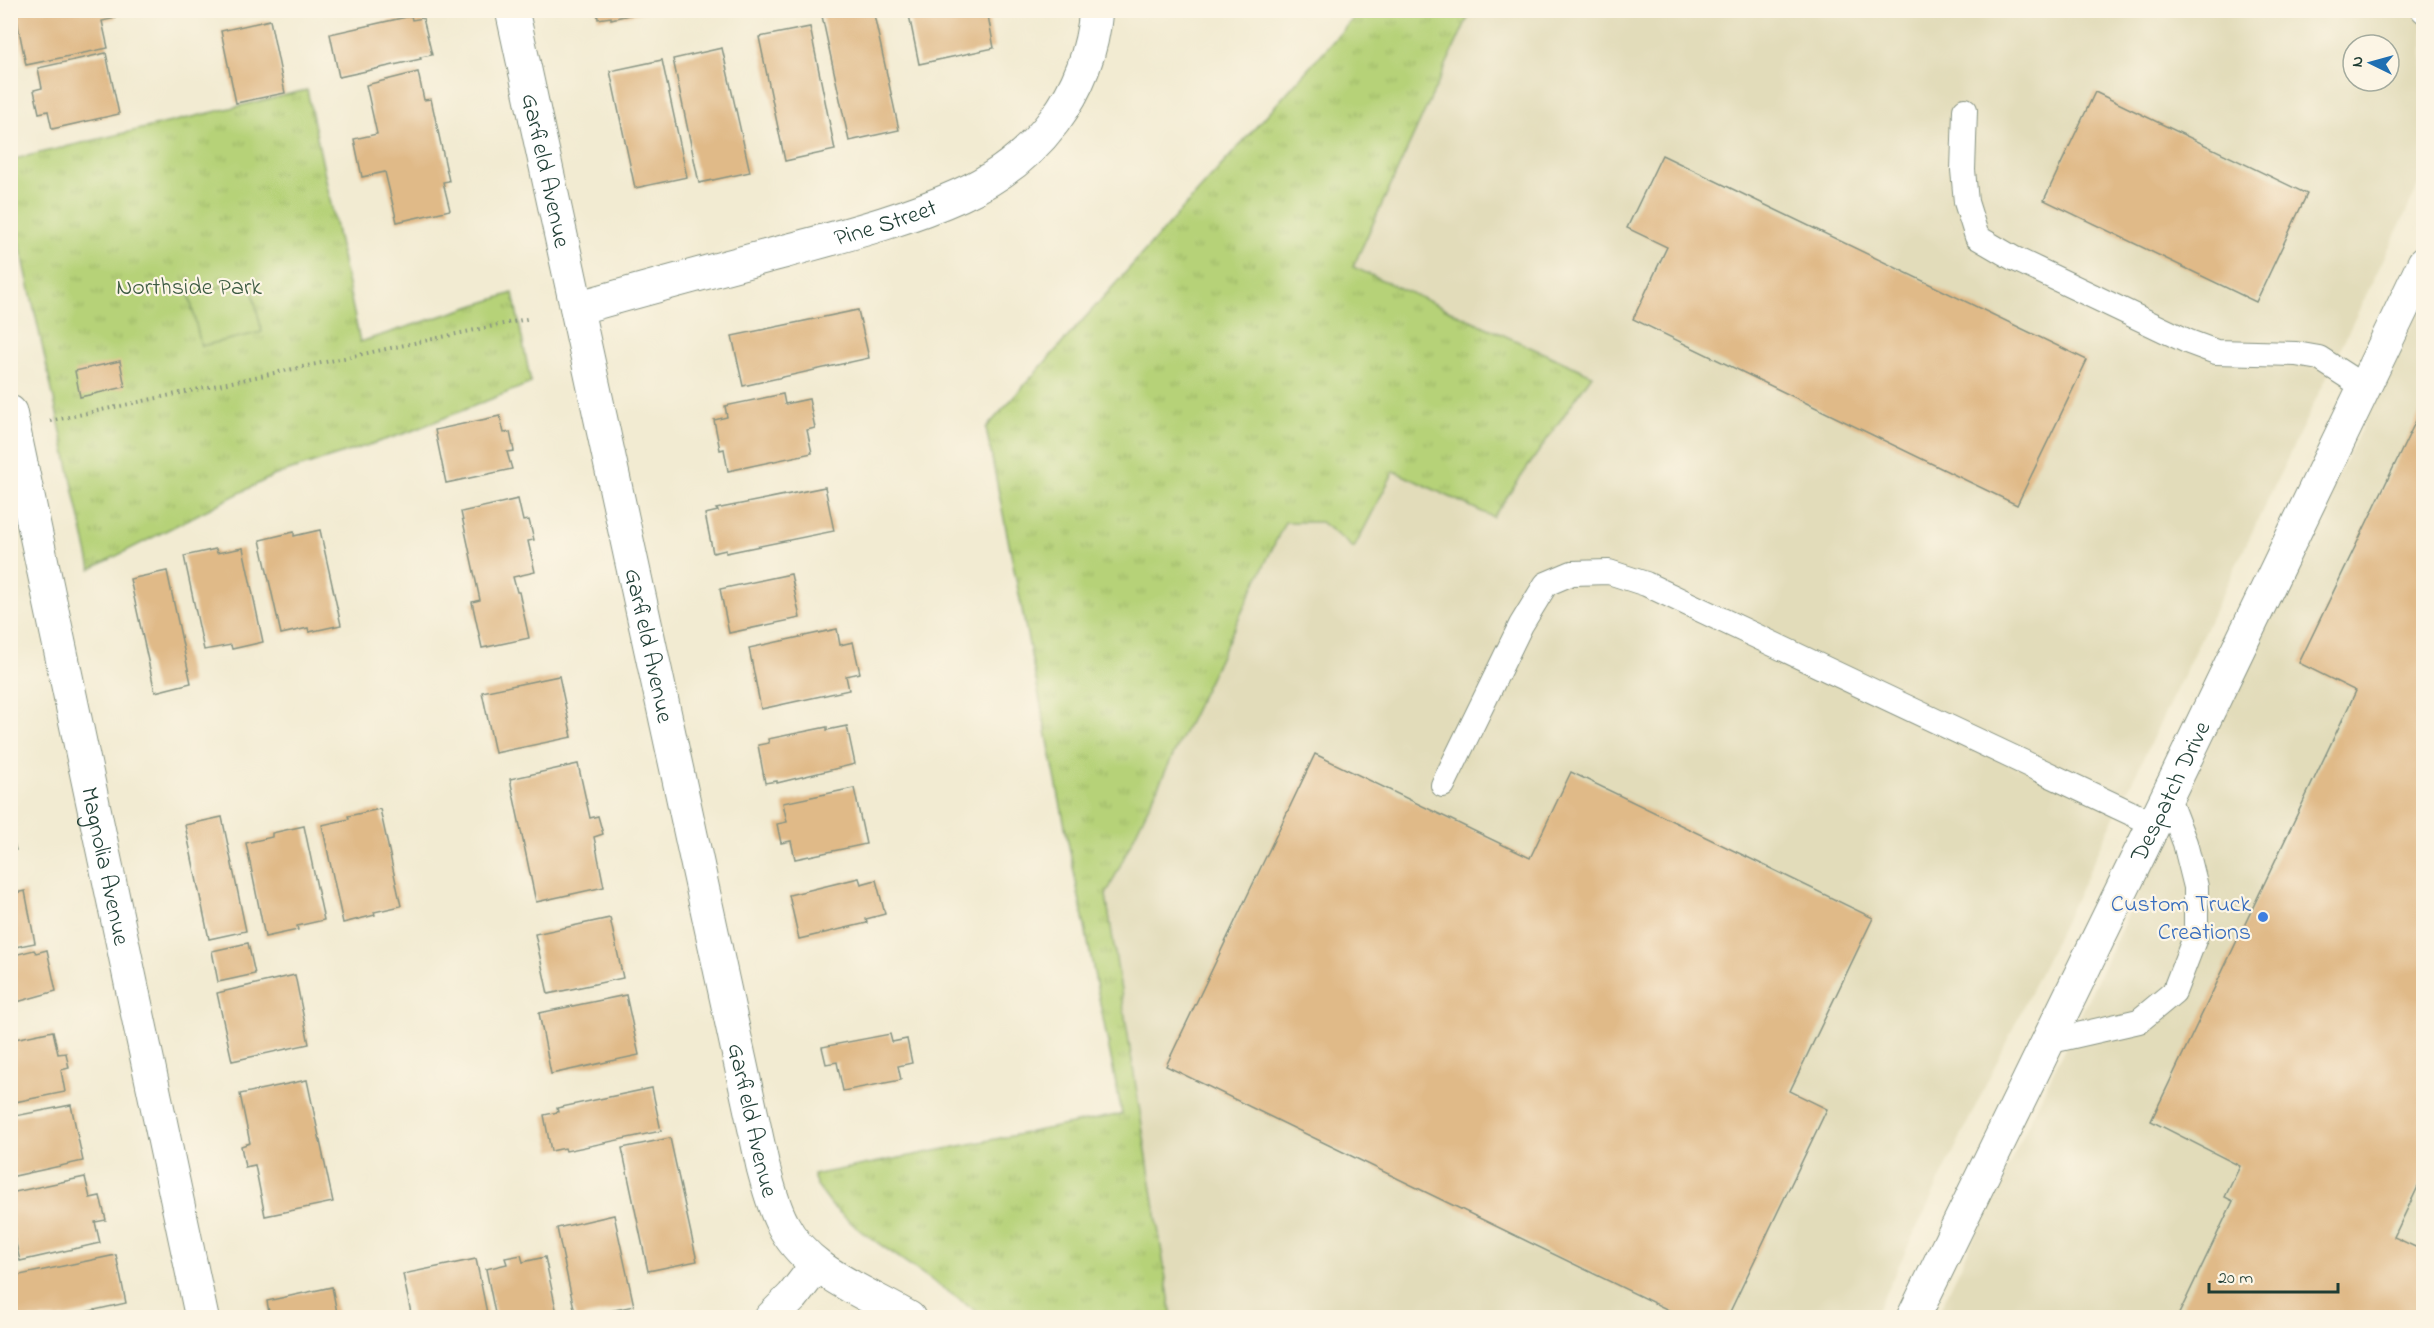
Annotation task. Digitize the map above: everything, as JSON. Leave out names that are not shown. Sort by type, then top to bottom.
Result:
[{"type":"street","name":"Garfield Avenue","points":[[512,10],[763,1167],[782,1224],[816,1266],[909,1317]]},
{"type":"street","name":"Pine Street","points":[[577,308],[869,228],[961,195],[996,174],[1025,152],[1051,127],[1072,96],[1079,80],[1095,29],[1096,10]]},
{"type":"street","name":"Despatch Drive","points":[[1912,1317],[2424,263]]},
{"type":"street","name":"Magnolia Avenue","points":[[10,412],[202,1317]]},
{"type":"street","points":[[771,1317],[793,1296],[816,1266]]},
{"type":"lane","points":[[1965,110],[1963,170],[1966,202],[1977,237],[2013,258],[2189,342],[2216,352],[2296,354],[2319,358],[2364,387]]},
{"type":"lane","points":[[1443,785],[1521,626],[1546,584],[1572,573],[1609,572],[1646,584],[2160,810],[2185,843],[2196,886],[2196,935],[2174,992],[2139,1022],[2047,1042]]},
{"type":"path","points":[[48,422],[531,318]]},
{"type":"shaded area","points":[[1471,11],[2423,11],[2423,177],[1874,1317],[1172,1317],[1106,895],[1286,522],[1321,522],[1393,471],[1592,375],[1353,267]]},
{"type":"shaded area","points":[[2423,301],[2423,1317],[1936,1318],[2257,644]]},
{"type":"green space","points":[[1360,11],[1471,11],[1353,267],[1592,375],[1493,517],[1394,471],[1354,548],[1321,522],[1285,522],[1106,895],[1172,1317],[985,1317],[862,1232],[832,1206],[817,1186],[813,1175],[1122,1114],[986,428]]},
{"type":"green space","name":"Northside Park","points":[[307,90],[360,342],[513,293],[531,383],[409,432],[273,476],[91,569],[11,203],[10,160]]},
{"type":"green space","points":[[250,280],[262,332],[201,346],[189,294]]},
{"type":"building","points":[[15,10],[114,10],[116,18],[102,21],[108,48],[26,65]]},
{"type":"building","points":[[597,10],[647,11],[611,19],[611,17],[598,19]]},
{"type":"building","points":[[848,10],[873,10],[899,130],[849,141],[822,16]]},
{"type":"building","points":[[908,10],[987,10],[994,48],[919,64]]},
{"type":"building","points":[[411,16],[412,20],[423,18],[432,55],[339,77],[330,34]]},
{"type":"building","points":[[270,20],[285,93],[236,103],[221,31]]},
{"type":"building","points":[[810,27],[835,150],[785,161],[759,37]]},
{"type":"building","points":[[722,48],[750,172],[699,183],[673,59]]},
{"type":"building","points":[[106,53],[119,114],[52,129],[48,111],[39,113],[34,90],[42,88],[38,68]]},
{"type":"building","points":[[662,60],[687,177],[635,188],[610,71]]},
{"type":"building","points":[[418,72],[424,100],[431,99],[449,181],[443,182],[450,210],[397,222],[385,172],[362,177],[354,139],[377,134],[366,85]]},
{"type":"building","points":[[2095,92],[2307,194],[2256,302],[2044,200]]},
{"type":"building","points":[[1662,155],[2087,360],[2017,505],[1633,319],[1667,247],[1627,228]]},
{"type":"building","points":[[858,310],[869,358],[743,386],[732,336]]},
{"type":"building","points":[[120,361],[125,387],[80,397],[75,371]]},
{"type":"building","points":[[783,394],[785,404],[809,399],[815,428],[807,430],[812,453],[728,471],[724,449],[720,450],[714,420],[727,417],[725,406]]},
{"type":"building","points":[[2424,404],[2424,1174],[2394,1237],[2424,1251],[2424,1318],[2177,1318],[2233,1201],[2225,1197],[2240,1166],[2151,1121],[2356,691],[2299,663]]},
{"type":"building","points":[[500,416],[504,433],[510,432],[514,451],[507,452],[512,469],[446,483],[435,430]]},
{"type":"building","points":[[825,487],[834,531],[726,553],[726,550],[713,553],[705,514],[718,511],[716,509]]},
{"type":"building","points":[[518,499],[523,521],[529,520],[534,540],[528,541],[535,572],[513,577],[517,592],[519,592],[529,638],[482,648],[472,602],[480,600],[461,512]]},
{"type":"building","points":[[320,530],[341,625],[309,632],[308,628],[281,634],[260,540],[294,532],[294,536]]},
{"type":"building","points":[[243,548],[263,642],[232,649],[231,645],[204,650],[184,556],[216,549],[217,553]]},
{"type":"building","points":[[167,571],[191,683],[155,692],[130,579]]},
{"type":"building","points":[[791,574],[800,618],[729,633],[720,589]]},
{"type":"building","points":[[837,629],[840,645],[853,642],[860,673],[846,676],[849,690],[761,709],[749,648]]},
{"type":"building","points":[[559,676],[572,737],[495,753],[482,692]]},
{"type":"building","points":[[847,726],[855,764],[777,783],[777,781],[765,783],[758,745],[769,743],[768,739],[827,727],[827,730]]},
{"type":"building","points":[[1315,754],[1530,858],[1571,772],[1873,918],[1790,1091],[1827,1109],[1727,1318],[1685,1318],[1166,1066]]},
{"type":"building","points":[[578,764],[590,818],[598,816],[603,834],[594,837],[604,887],[536,902],[510,779]]},
{"type":"building","points":[[854,788],[866,844],[795,859],[791,841],[781,843],[777,824],[787,822],[783,803]]},
{"type":"building","points":[[380,809],[401,906],[374,912],[375,915],[343,923],[322,825]]},
{"type":"building","points":[[222,817],[246,931],[209,939],[185,825]]},
{"type":"building","points":[[304,826],[324,920],[297,926],[298,930],[265,937],[246,843],[272,837],[272,833]]},
{"type":"building","points":[[10,830],[16,850],[10,852]]},
{"type":"building","points":[[859,878],[861,884],[876,880],[885,914],[866,919],[867,923],[799,939],[789,895]]},
{"type":"building","points":[[25,891],[35,943],[10,948],[10,894]]},
{"type":"building","points":[[610,918],[623,978],[548,994],[535,934]]},
{"type":"building","points":[[248,943],[255,974],[218,982],[212,951]]},
{"type":"building","points":[[34,950],[36,953],[47,950],[56,991],[10,1004],[10,956]]},
{"type":"building","points":[[295,975],[309,1044],[232,1061],[217,993]]},
{"type":"building","points":[[626,995],[639,1055],[551,1074],[539,1013]]},
{"type":"building","points":[[53,1031],[58,1054],[66,1053],[69,1068],[61,1070],[65,1092],[10,1103],[10,1040]]},
{"type":"building","points":[[890,1034],[892,1042],[907,1039],[912,1063],[898,1066],[901,1080],[843,1091],[837,1062],[826,1064],[822,1047]]},
{"type":"building","points":[[307,1080],[333,1202],[265,1216],[255,1165],[245,1167],[241,1146],[250,1143],[240,1094]]},
{"type":"building","points":[[652,1088],[661,1131],[566,1151],[565,1148],[551,1151],[544,1115],[558,1112],[557,1108]]},
{"type":"building","points":[[71,1105],[83,1161],[10,1177],[10,1117]]},
{"type":"building","points":[[670,1138],[697,1261],[648,1271],[622,1148]]},
{"type":"building","points":[[85,1177],[90,1198],[100,1196],[106,1220],[95,1222],[100,1243],[20,1261],[10,1218],[10,1193]]},
{"type":"building","points":[[614,1215],[634,1306],[576,1318],[557,1228]]},
{"type":"building","points":[[116,1255],[126,1303],[59,1318],[10,1318],[10,1277]]},
{"type":"building","points":[[521,1255],[523,1262],[545,1257],[558,1318],[496,1318],[486,1269],[507,1264],[505,1258]]},
{"type":"building","points":[[476,1259],[488,1318],[412,1318],[403,1274]]},
{"type":"building","points":[[332,1287],[338,1318],[270,1318],[267,1301]]},
{"type":"place","name":"Custom Truck Creations","points":[[2263,917]]}]
